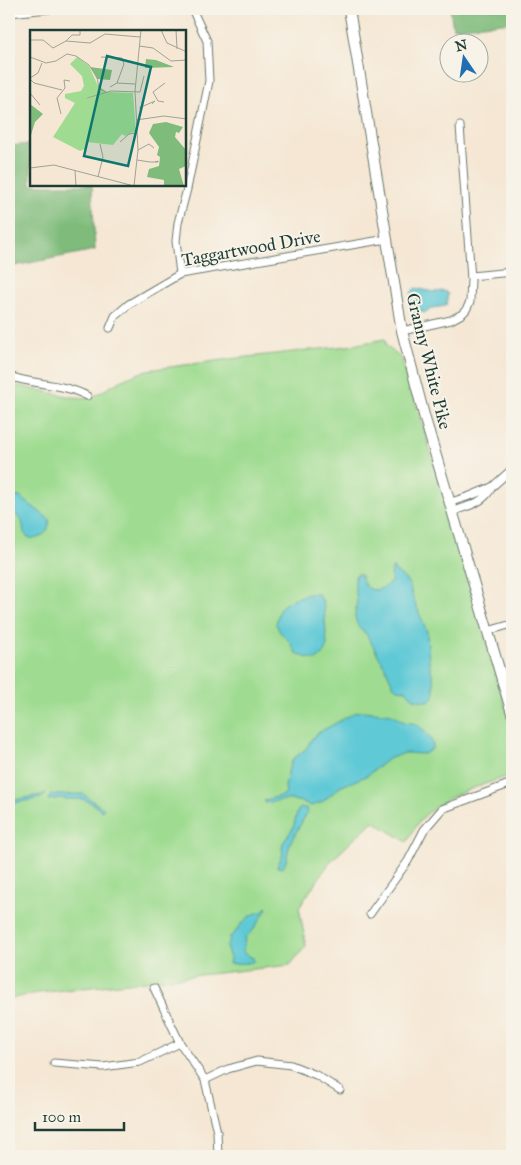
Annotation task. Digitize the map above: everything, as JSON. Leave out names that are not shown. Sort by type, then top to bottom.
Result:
[{"type":"main road","name":"Granny White Pike","points":[[349,9],[402,331],[425,419],[512,713]]},
{"type":"street","points":[[9,13],[49,9]]},
{"type":"street","points":[[180,274],[176,240],[178,223],[187,189],[209,81],[207,41],[192,9]]},
{"type":"street","points":[[402,331],[451,320],[468,308],[471,299],[460,126]]},
{"type":"street","name":"Taggartwood Drive","points":[[110,328],[115,316],[128,304],[180,274],[387,239]]},
{"type":"street","points":[[471,276],[512,272]]},
{"type":"street","points":[[9,376],[19,380],[70,390],[87,396]]},
{"type":"street","points":[[452,507],[470,496],[492,487],[512,469]]},
{"type":"street","points":[[488,631],[512,624]]},
{"type":"street","points":[[370,914],[408,861],[424,830],[442,809],[512,783]]},
{"type":"street","points":[[154,988],[180,1043],[205,1080],[217,1132],[218,1156]]},
{"type":"street","points":[[54,1063],[103,1067],[140,1062],[180,1043]]},
{"type":"street","points":[[205,1080],[228,1068],[257,1061],[291,1065],[316,1075],[340,1090]]},
{"type":"green space","points":[[450,9],[512,9],[512,22],[453,28]]},
{"type":"green space","points":[[30,144],[30,186],[92,186],[95,250],[9,267],[9,146]]},
{"type":"green space","points":[[385,339],[386,346],[402,359],[512,728],[512,775],[462,792],[439,805],[419,822],[407,842],[373,821],[330,862],[299,907],[306,946],[290,965],[38,993],[9,999],[9,384],[72,397],[91,398],[122,380],[147,370],[347,346]]},
{"type":"water","points":[[415,288],[434,292],[444,291],[448,294],[446,306],[432,308],[424,313],[420,310],[418,314],[415,314],[411,299]]},
{"type":"water","points":[[13,496],[20,497],[49,519],[47,531],[40,537],[28,537],[21,520],[10,511],[9,498]]},
{"type":"water","points":[[392,568],[409,584],[427,632],[429,662],[434,682],[434,696],[429,701],[414,699],[406,690],[397,689],[393,685],[373,646],[356,621],[355,576],[361,575],[366,586],[377,590],[391,582]]},
{"type":"water","points":[[309,594],[318,594],[324,607],[327,646],[323,655],[316,660],[296,653],[276,624],[279,610],[283,605],[295,598]]},
{"type":"water","points":[[356,712],[392,714],[404,722],[417,724],[430,737],[433,745],[432,749],[424,754],[405,753],[388,759],[368,775],[340,787],[322,802],[311,806],[294,800],[265,803],[265,800],[284,795],[289,768],[293,759],[306,749],[316,734]]},
{"type":"water","points":[[46,794],[41,798],[9,804],[9,801]]},
{"type":"water","points":[[83,794],[104,809],[102,811],[83,799],[61,798],[48,800],[51,795]]},
{"type":"water","points":[[306,808],[307,813],[290,843],[283,868],[277,867],[283,854],[283,843],[293,828],[298,810]]},
{"type":"water","points":[[266,907],[265,912],[253,930],[245,938],[243,952],[253,958],[254,961],[229,964],[230,958],[226,947],[230,939],[229,937],[248,917],[262,912]]}]
